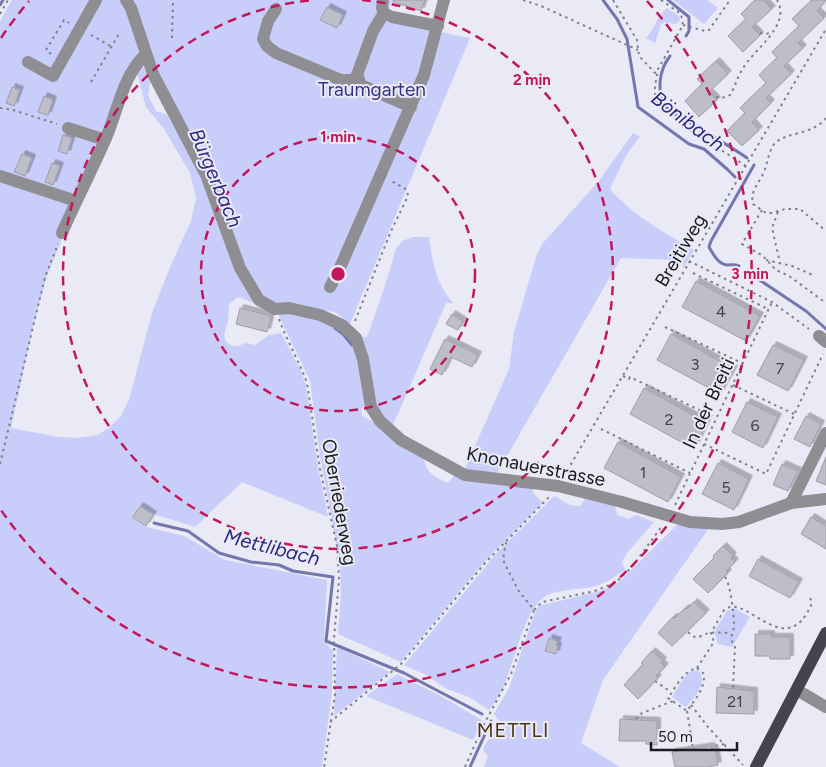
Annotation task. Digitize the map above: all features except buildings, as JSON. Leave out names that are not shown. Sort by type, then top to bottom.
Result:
[{"type":"main road","points":[[756,767],[826,633]]},
{"type":"street","points":[[28,62],[52,76],[96,0]]},
{"type":"street","points":[[126,0],[131,8],[146,54],[176,120],[206,175],[240,268],[259,300],[275,309]]},
{"type":"street","points":[[330,287],[424,75],[444,0]]},
{"type":"street","points":[[411,107],[361,85],[358,70],[383,6],[392,17],[438,26]]},
{"type":"street","points":[[276,9],[268,21],[263,39],[276,54],[341,80],[350,80],[358,77]]},
{"type":"street","points":[[62,233],[106,138],[128,79],[138,62],[146,54]]},
{"type":"street","points":[[68,128],[99,138],[106,138]]},
{"type":"street","points":[[0,176],[76,201]]},
{"type":"street","name":"Knonauerstrasse","points":[[275,309],[289,308],[320,315],[342,325],[356,338],[363,359],[371,407],[380,421],[401,440],[465,475],[558,486],[690,522],[722,524],[739,522],[791,503],[826,500]]},
{"type":"street","points":[[791,503],[826,433]]},
{"type":"street","points":[[797,690],[826,707]]},
{"type":"path","points":[[0,14],[8,0]]},
{"type":"path","points":[[172,38],[173,0]]},
{"type":"path","points":[[523,0],[541,6],[638,50]]},
{"type":"path","points":[[613,0],[637,40],[639,56],[656,74]]},
{"type":"path","points":[[661,0],[681,14],[683,25],[656,74],[655,95],[659,106],[678,122],[747,166]]},
{"type":"path","points":[[683,25],[705,31],[709,30],[730,0]]},
{"type":"path","points":[[716,98],[730,95],[746,64],[774,31],[781,12],[777,0]]},
{"type":"path","name":"Breitiweg","points":[[330,722],[401,664],[485,563],[545,503],[558,486],[826,29]]},
{"type":"path","points":[[760,33],[766,34],[774,31]]},
{"type":"path","points":[[91,82],[120,32]]},
{"type":"path","points":[[0,108],[13,110],[68,128]]},
{"type":"path","points":[[826,118],[820,126],[777,141],[768,153],[764,171],[752,198],[753,204],[762,210],[772,213],[794,208],[800,209],[826,231]]},
{"type":"path","points":[[349,332],[356,319],[390,231],[408,196],[405,187],[380,175]]},
{"type":"path","points":[[762,210],[742,244],[763,256],[776,270],[789,276],[826,303]]},
{"type":"path","points":[[778,211],[772,228],[780,263]]},
{"type":"path","points":[[0,464],[44,277],[62,233]]},
{"type":"path","points":[[766,260],[792,266],[815,276]]},
{"type":"path","points":[[689,261],[772,302],[822,339]]},
{"type":"path","points":[[693,273],[768,309]]},
{"type":"path","name":"In der Breiti","points":[[534,610],[542,602],[595,591],[616,582],[632,568],[670,516],[772,302]]},
{"type":"path","name":"Oberriederweg","points":[[275,309],[284,334],[307,383],[320,469],[336,546],[339,579],[334,639],[335,695],[324,767]]},
{"type":"path","points":[[665,327],[742,363]]},
{"type":"path","points":[[704,444],[766,474],[826,348]]},
{"type":"path","points":[[623,376],[629,379],[630,377],[716,418]]},
{"type":"path","points":[[732,385],[794,414]]},
{"type":"path","points":[[601,429],[690,473]]},
{"type":"path","points":[[465,767],[483,726],[511,674],[534,610],[518,590],[503,560],[506,542]]},
{"type":"path","points":[[725,577],[730,586],[735,626],[730,633],[735,646],[733,688]]},
{"type":"path","points":[[710,633],[724,610],[731,606],[735,606],[780,628],[796,626],[808,614],[812,603],[809,595]]},
{"type":"path","points":[[688,632],[694,637],[699,638],[710,633],[730,633]]},
{"type":"path","points":[[687,711],[668,698],[685,674],[690,669],[697,668],[714,642],[710,633]]},
{"type":"path","points":[[693,748],[687,711],[702,689],[705,680],[704,674],[697,668]]},
{"type":"path","points":[[655,681],[672,693]]},
{"type":"path","points":[[636,719],[642,713],[673,701]]},
{"type":"path","points":[[691,705],[744,767]]},
{"type":"path","points":[[714,751],[714,746],[725,744]]},
{"type":"green space","name":"Traumgarten","points":[[12,0],[392,0],[385,21],[470,38],[350,324],[335,312],[275,305],[261,296],[250,282],[239,259],[207,173],[177,116],[148,53],[145,55],[136,64],[128,79],[132,81],[110,138],[69,222],[47,276],[34,322],[11,428],[58,437],[77,438],[98,435],[121,416],[129,400],[152,313],[191,221],[196,198],[190,173],[164,129],[146,107],[137,73],[143,66],[150,82],[148,96],[156,111],[167,115],[191,157],[212,204],[214,203],[232,255],[246,285],[256,298],[257,304],[238,297],[229,304],[228,321],[225,331],[226,342],[235,346],[245,343],[255,345],[269,335],[281,333],[302,373],[306,386],[328,517],[242,482],[195,527],[156,515],[139,505],[131,517],[147,527],[184,536],[225,560],[327,580],[324,641],[333,651],[332,693],[322,767],[0,767],[0,21]]},
{"type":"green space","points":[[673,0],[707,0],[718,8],[704,24]]},
{"type":"green space","points":[[667,8],[679,16],[680,20],[676,24],[665,22],[661,25],[655,43],[646,38],[660,15]]},
{"type":"green space","points":[[633,133],[640,136],[625,157],[610,189],[639,215],[694,250],[683,269],[683,260],[621,258],[496,475],[464,471],[509,369],[514,332],[536,257],[542,244],[599,181]]},
{"type":"green space","points":[[413,237],[429,237],[433,263],[439,280],[442,288],[453,303],[446,303],[393,425],[380,413],[372,393],[357,338],[367,337],[396,249],[402,241]]},
{"type":"green space","points":[[281,312],[321,320],[338,329],[347,337],[353,346],[360,368],[366,404],[361,409],[362,416],[374,422],[403,448],[424,459],[429,471],[436,477],[448,483],[455,475],[532,487],[534,494],[543,503],[484,562],[401,662],[338,634],[341,594],[340,562],[320,456],[310,381],[279,316]]},
{"type":"green space","points":[[554,496],[570,505],[580,506],[585,499],[615,506],[617,515],[629,519],[636,515],[654,522],[627,553],[622,562],[625,570],[599,585],[556,592],[546,596],[539,602],[523,631],[503,687],[489,710],[469,697],[447,689],[426,675],[404,665],[496,554]]},
{"type":"green space","points":[[679,523],[709,528],[603,680],[581,743],[620,767],[484,767],[488,757],[483,749],[499,721],[494,714],[509,688],[535,612],[539,606],[600,591],[619,582]]},
{"type":"green space","points":[[736,609],[750,617],[732,647],[718,644],[714,632],[727,611]]},
{"type":"green space","points":[[337,647],[390,672],[334,716]]},
{"type":"green space","points":[[692,671],[698,671],[702,680],[699,690],[686,707],[672,697],[686,675]]},
{"type":"green space","points":[[397,674],[439,695],[483,721],[473,740],[366,696]]},
{"type":"waterway","name":"Bönibach","points":[[0,5],[3,0]]},
{"type":"waterway","name":"Bönibach","points":[[603,0],[617,19],[627,39],[638,107],[689,144],[704,149],[735,177]]},
{"type":"waterway","name":"Bönibach","points":[[668,0],[689,17],[689,31],[686,36]]},
{"type":"waterway","name":"Bönibach","points":[[670,56],[663,68],[660,81],[661,95],[666,107],[675,115],[747,158]]},
{"type":"waterway","name":"Bönibach","points":[[739,266],[721,263],[709,247],[754,165]]},
{"type":"waterway","name":"Bönibach","points":[[755,277],[806,311],[826,329]]},
{"type":"waterway","name":"Bürgerbach","points":[[335,328],[352,345]]},
{"type":"waterway","name":"Mettlibach","points":[[154,523],[188,531],[219,553],[251,562],[279,565],[293,571],[333,577],[326,641],[404,673],[482,714]]},
{"type":"waterway","name":"Mettlibach","points":[[470,767],[491,721]]},
{"type":"district","name":"METTLI","points":[[513,730]]}]
